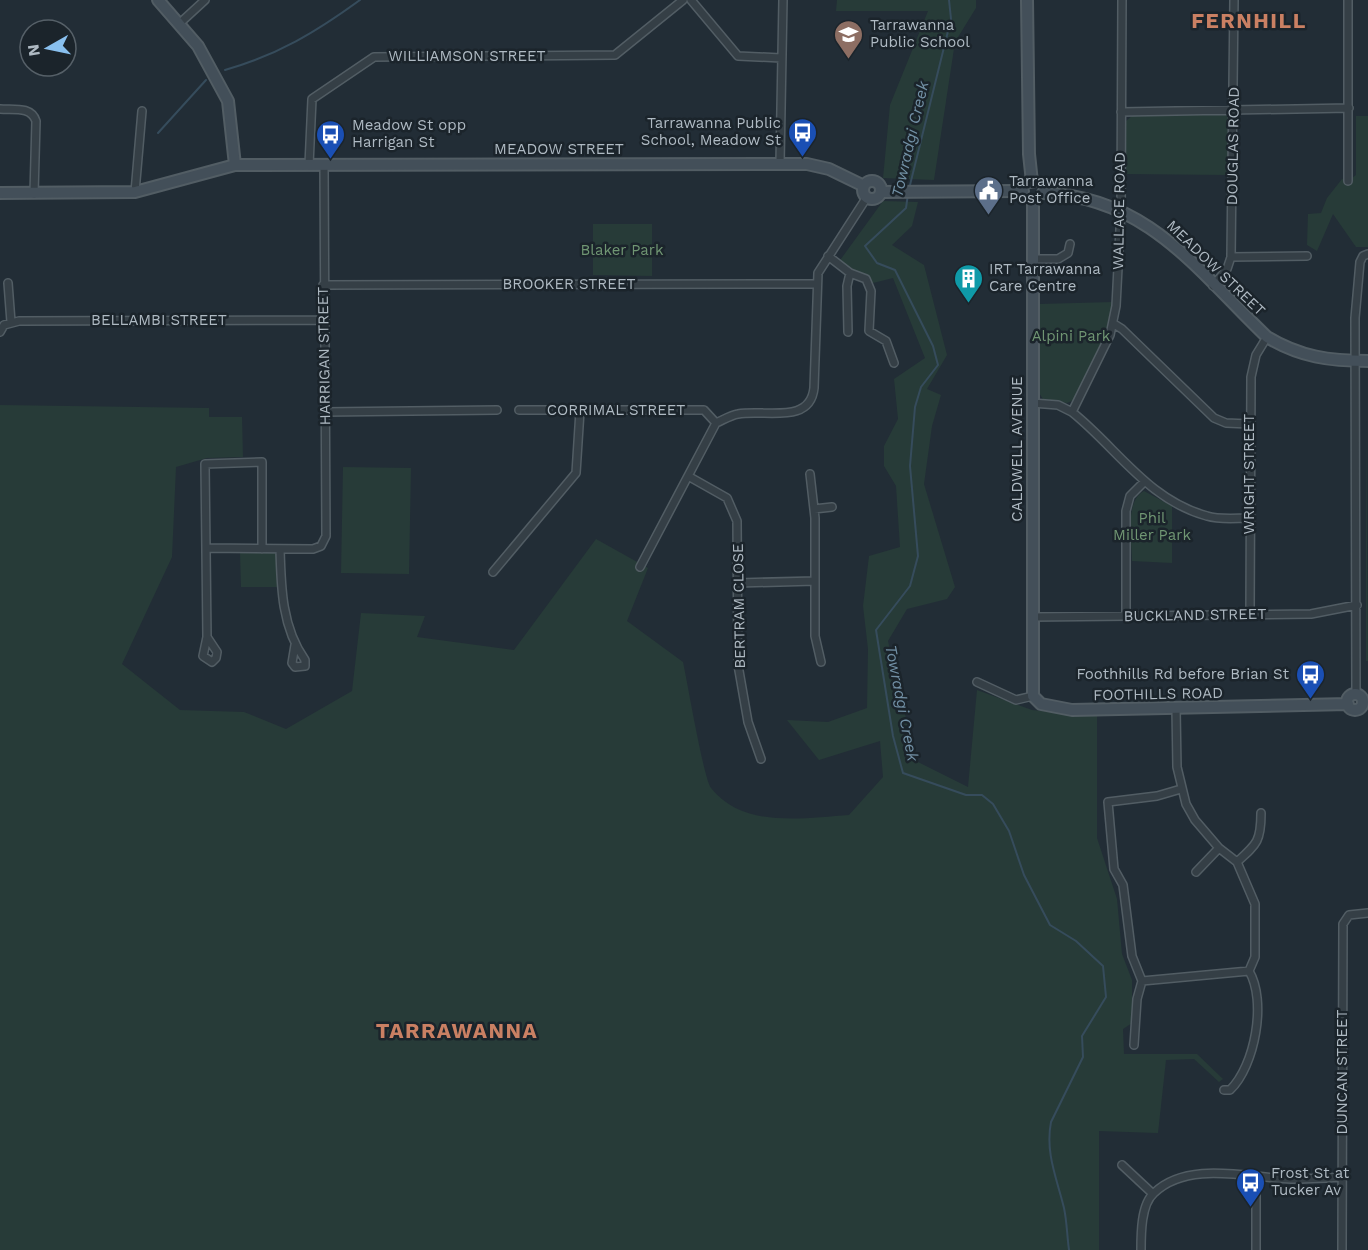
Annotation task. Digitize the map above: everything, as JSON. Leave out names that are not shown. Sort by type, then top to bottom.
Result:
[{"type":"main road","points":[[158,0],[198,46],[228,101],[235,165]]},
{"type":"main road","points":[[1027,0],[1029,154],[1032,182]]},
{"type":"main road","name":"MEADOW STREET","points":[[0,193],[135,192],[235,165],[780,163],[820,166],[866,192],[875,182],[881,192],[1023,191]]},
{"type":"main road","points":[[1032,182],[1039,185],[1042,193],[1040,198],[1033,202],[1025,198],[1023,191],[1026,185],[1032,182]]},
{"type":"main road","name":"MEADOW STREET","points":[[1042,193],[1082,198],[1121,210],[1161,235],[1267,337],[1310,357],[1362,361]]},
{"type":"main road","name":"CALDWELL AVENUE","points":[[1033,202],[1033,696]]},
{"type":"main road","name":"FOOTHILLS ROAD","points":[[1033,696],[1041,704],[1072,710],[1348,704],[1351,696],[1362,701]]},
{"type":"street","points":[[180,23],[205,0]]},
{"type":"street","name":"WILLIAMSON STREET","points":[[309,165],[312,99],[374,57],[615,55],[683,0]]},
{"type":"street","points":[[691,0],[738,56],[780,58]]},
{"type":"street","points":[[780,163],[780,58],[783,0]]},
{"type":"street","name":"WALLACE ROAD","points":[[1072,412],[1114,324],[1121,210],[1122,0]]},
{"type":"street","name":"DOUGLAS ROAD","points":[[1213,286],[1227,269],[1231,256],[1234,0]]},
{"type":"street","points":[[1348,0],[1348,181]]},
{"type":"street","points":[[1121,112],[1349,108]]},
{"type":"street","points":[[0,109],[28,110],[36,121],[34,194]]},
{"type":"street","points":[[135,192],[142,111]]},
{"type":"street","name":"HARRIGAN STREET","points":[[280,549],[321,546],[326,536],[323,320],[324,165]]},
{"type":"street","points":[[640,567],[716,423],[737,414],[796,411],[810,405],[814,388],[818,273],[866,192]]},
{"type":"street","points":[[1032,259],[1062,258],[1068,253],[1070,244]]},
{"type":"street","points":[[1362,701],[1357,605],[1362,361],[1355,318],[1360,262],[1363,256],[1368,254]]},
{"type":"street","points":[[828,256],[850,273],[866,279],[871,291],[869,331],[886,341],[894,363]]},
{"type":"street","points":[[1231,256],[1307,256]]},
{"type":"street","points":[[848,332],[847,286],[850,273]]},
{"type":"street","points":[[0,332],[4,325],[11,322],[8,283]]},
{"type":"street","name":"BROOKER STREET","points":[[323,285],[816,284]]},
{"type":"street","name":"BELLAMBI STREET","points":[[11,322],[323,320]]},
{"type":"street","points":[[1114,324],[1122,329],[1214,418],[1226,423],[1249,424]]},
{"type":"street","name":"WRIGHT STREET","points":[[1250,615],[1249,424],[1253,364],[1267,337]]},
{"type":"street","points":[[1032,403],[1058,405],[1072,412],[1144,482],[1173,503],[1209,517],[1249,518]]},
{"type":"street","points":[[325,412],[497,410]]},
{"type":"street","name":"CORRIMAL STREET","points":[[519,410],[704,410],[716,423]]},
{"type":"street","points":[[493,572],[576,473],[580,411]]},
{"type":"street","points":[[207,637],[206,464],[262,462],[262,549]]},
{"type":"street","points":[[810,474],[814,509],[815,636],[821,662]]},
{"type":"street","name":"BERTRAM CLOSE","points":[[688,476],[727,498],[737,521],[738,665],[748,722],[760,759]]},
{"type":"street","points":[[1126,616],[1126,511],[1130,496],[1144,482]]},
{"type":"street","points":[[814,509],[832,507]]},
{"type":"street","points":[[206,548],[280,549],[281,591],[295,645]]},
{"type":"street","points":[[738,583],[815,581]]},
{"type":"street","name":"BUCKLAND STREET","points":[[1032,617],[1311,614],[1357,605]]},
{"type":"street","name":"FOOTHILLS ROAD","points":[[976,682],[1016,700],[1033,696]]},
{"type":"street","points":[[1176,709],[1176,749],[1181,789],[1195,820],[1219,848],[1237,862],[1255,904],[1255,957],[1249,971]]},
{"type":"street","points":[[1134,1045],[1137,999],[1142,981],[1132,956],[1123,885],[1114,869],[1108,802],[1157,796],[1181,789]]},
{"type":"street","points":[[1237,862],[1256,844],[1261,835],[1261,813]]},
{"type":"street","points":[[1196,872],[1219,848]]},
{"type":"street","name":"DUNCAN STREET","points":[[1342,1250],[1342,924],[1349,915],[1368,913]]},
{"type":"street","points":[[1142,981],[1249,971]]},
{"type":"street","points":[[1224,1090],[1230,1090],[1239,1081],[1250,1062],[1255,1038],[1255,981],[1249,971]]},
{"type":"street","points":[[1122,1165],[1152,1193]]},
{"type":"street","points":[[1141,1250],[1145,1211],[1152,1193],[1177,1178],[1202,1174],[1293,1179],[1342,1177]]},
{"type":"street","points":[[1256,1176],[1256,1250]]},
{"type":"green space","points":[[837,0],[976,0],[976,8],[955,42],[934,180],[883,178],[890,105],[928,11],[836,11]]},
{"type":"green space","points":[[1229,114],[1228,175],[1125,174],[1126,121],[1133,115]]},
{"type":"green space","points":[[1356,116],[1368,116],[1368,247],[1356,247],[1333,214],[1317,251],[1307,245],[1308,214],[1321,213],[1327,198],[1342,179],[1348,181],[1356,175]]},
{"type":"green space","points":[[883,201],[918,202],[912,226],[892,245],[924,265],[947,355],[927,389],[941,395],[932,426],[924,484],[955,587],[947,599],[907,609],[888,641],[916,761],[968,787],[977,690],[1032,710],[1097,716],[1097,838],[1117,899],[1122,954],[1132,980],[1132,1023],[1123,1029],[1124,1054],[1197,1054],[1223,1079],[1219,1082],[1194,1059],[1166,1060],[1158,1133],[1099,1131],[1099,1250],[0,1250],[0,405],[209,408],[209,417],[242,417],[243,457],[207,458],[176,467],[172,557],[122,664],[180,710],[244,712],[286,729],[352,691],[361,613],[425,616],[417,637],[514,650],[596,539],[648,568],[627,621],[683,662],[700,749],[711,788],[724,801],[740,810],[757,815],[794,819],[849,815],[883,777],[880,741],[819,760],[787,720],[828,722],[867,708],[868,649],[863,606],[869,556],[900,547],[896,486],[884,466],[884,446],[898,419],[894,379],[925,358],[893,278],[869,284],[838,263]]},
{"type":"green space","name":"Blaker Park","points":[[593,224],[652,224],[652,276],[593,275]]},
{"type":"green space","name":"Alpini Park","points":[[1113,302],[1104,339],[1074,400],[1067,403],[1043,399],[1039,393],[1039,304]]},
{"type":"green space","points":[[1366,421],[1368,661],[1366,661]]},
{"type":"green space","points":[[343,467],[411,468],[409,574],[341,573]]},
{"type":"green space","name":"Phil Miller Park","points":[[1144,491],[1172,506],[1172,563],[1132,561],[1131,513],[1138,496]]},
{"type":"green space","points":[[240,552],[274,552],[278,557],[278,587],[241,587]]},
{"type":"waterway","points":[[225,70],[279,50],[328,22],[360,0]]},
{"type":"waterway","name":"Towradgi Creek","points":[[909,189],[951,19],[949,0]]},
{"type":"waterway","points":[[158,133],[206,80]]},
{"type":"waterway","name":"Towradgi Creek","points":[[908,194],[906,208],[865,246],[877,263],[895,270],[933,346],[938,365],[921,387],[915,407],[910,466],[918,556],[910,586],[876,630],[893,736],[903,773],[966,795],[982,795],[993,804],[1009,831],[1024,875],[1050,925],[1076,941],[1103,966],[1106,997],[1082,1036],[1083,1057],[1051,1122],[1051,1155],[1066,1218],[1069,1250]]},
{"type":"place","name":"Tarrawanna Public School","points":[[849,60]]},
{"type":"place","name":"Tarrawanna Public School, Meadow St","points":[[802,158]]},
{"type":"place","name":"Meadow St opp Harrigan St","points":[[331,160]]},
{"type":"place","name":"Tarrawanna Post Office","points":[[988,216]]},
{"type":"place","name":"IRT Tarrawanna Care Centre","points":[[968,304]]},
{"type":"place","name":"Foothhills Rd before Brian St","points":[[1310,700]]},
{"type":"place","name":"Frost St at Tucker Av","points":[[1250,1208]]},
{"type":"district","name":"FERNHILL","points":[[1249,20]]},
{"type":"district","name":"TARRAWANNA","points":[[457,1030]]}]
